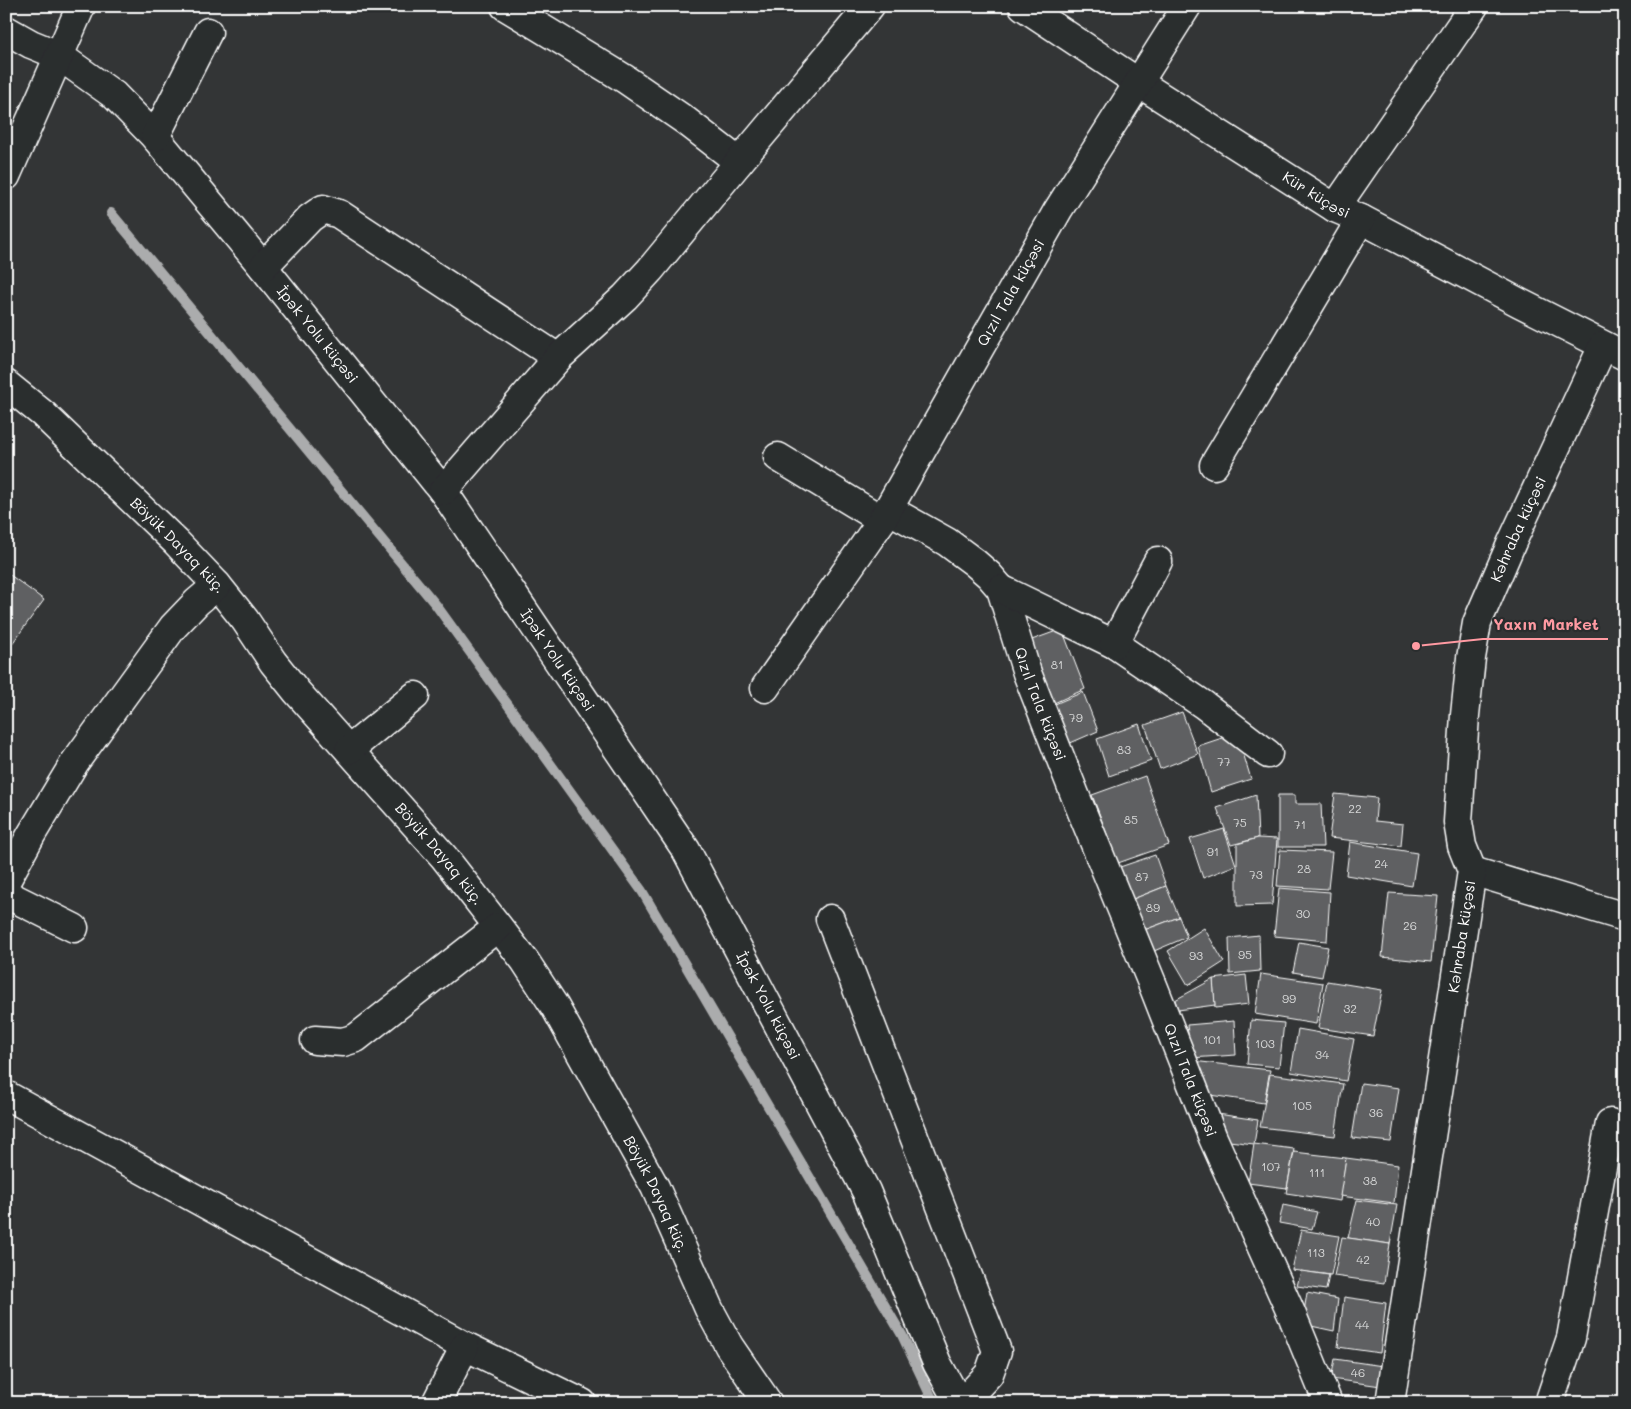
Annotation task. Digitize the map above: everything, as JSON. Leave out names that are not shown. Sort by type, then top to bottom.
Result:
[{"type":"street","points":[[6,176],[81,6]]},
{"type":"street","points":[[506,6],[625,79],[686,121],[739,162]]},
{"type":"street","points":[[443,491],[558,358],[625,297],[650,270],[870,6]]},
{"type":"street","name":"Kür küçəsi","points":[[1023,6],[1139,83],[1335,208],[1361,219],[1614,351]]},
{"type":"street","name":"Qızıl Tala küçəsi","points":[[1187,6],[1058,210],[885,514],[947,542],[989,575],[1001,589],[1027,672],[1075,795],[1213,1138],[1288,1307],[1328,1403]]},
{"type":"street","points":[[1335,208],[1474,6]]},
{"type":"street","name":"İpək Yolu küçəsi","points":[[6,30],[31,44],[58,55],[114,95],[155,137],[263,267],[443,491],[686,850],[866,1191],[937,1363],[960,1403]]},
{"type":"street","points":[[155,137],[208,32]]},
{"type":"street","points":[[263,267],[310,218],[323,209],[339,214],[558,358]]},
{"type":"street","points":[[1214,465],[1361,219]]},
{"type":"street","name":"Kəhraba küçəsi","points":[[1390,1403],[1472,871],[1462,846],[1458,822],[1466,706],[1477,623],[1512,542],[1614,351]]},
{"type":"street","name":"Böyük Dayaq küç.","points":[[6,384],[43,414],[176,542],[217,585],[245,620],[296,692],[444,857],[525,962],[555,1006],[655,1187],[713,1317],[768,1403]]},
{"type":"street","points":[[765,688],[885,514],[778,457]]},
{"type":"street","points":[[1114,644],[1158,560]]},
{"type":"street","points":[[6,881],[75,762],[174,627],[197,602],[217,585]]},
{"type":"street","points":[[1001,589],[1114,644],[1204,705],[1268,754]]},
{"type":"street","points":[[349,750],[415,696]]},
{"type":"street","points":[[1472,871],[1623,910]]},
{"type":"street","points":[[6,894],[74,928]]},
{"type":"street","points":[[830,919],[997,1351],[989,1374],[960,1403]]},
{"type":"street","points":[[315,1040],[343,1042],[356,1038],[498,926]]},
{"type":"street","points":[[6,1095],[465,1346],[582,1403]]},
{"type":"street","points":[[1549,1403],[1571,1338],[1610,1123]]},
{"type":"street","points":[[436,1403],[465,1346]]},
{"type":"building","points":[[6,572],[44,600],[6,652]]},
{"type":"building","points":[[1062,629],[1085,689],[1054,703],[1029,641]]},
{"type":"building","points":[[1083,692],[1098,731],[1068,744],[1055,704]]},
{"type":"building","points":[[1182,712],[1198,754],[1160,769],[1145,725]]},
{"type":"building","points":[[1139,724],[1151,761],[1109,776],[1097,739]]},
{"type":"building","points":[[1237,733],[1251,779],[1211,792],[1198,746]]},
{"type":"building","points":[[1145,776],[1169,845],[1118,863],[1092,795]]},
{"type":"building","points":[[1335,794],[1377,798],[1375,821],[1403,824],[1401,846],[1329,838]]},
{"type":"building","points":[[1256,795],[1258,838],[1231,845],[1217,808]]},
{"type":"building","points":[[1278,795],[1295,795],[1295,804],[1321,804],[1323,847],[1278,847]]},
{"type":"building","points":[[1224,829],[1236,865],[1203,878],[1190,839]]},
{"type":"building","points":[[1258,838],[1277,839],[1272,905],[1237,906],[1237,844]]},
{"type":"building","points":[[1350,842],[1417,853],[1412,886],[1346,875]]},
{"type":"building","points":[[1280,850],[1332,852],[1328,889],[1277,886]]},
{"type":"building","points":[[1155,855],[1166,886],[1128,901],[1117,868]]},
{"type":"building","points":[[1166,886],[1179,917],[1139,932],[1128,901]]},
{"type":"building","points":[[1279,888],[1330,892],[1327,941],[1274,936]]},
{"type":"building","points":[[1389,893],[1438,896],[1431,962],[1382,957]]},
{"type":"building","points":[[1179,917],[1187,937],[1147,954],[1139,932]]},
{"type":"building","points":[[1204,928],[1224,962],[1188,985],[1168,951]]},
{"type":"building","points":[[1259,935],[1260,971],[1230,974],[1229,938]]},
{"type":"building","points":[[1299,942],[1328,947],[1322,977],[1293,972]]},
{"type":"building","points":[[1261,974],[1323,983],[1316,1024],[1255,1014]]},
{"type":"building","points":[[1246,975],[1249,1004],[1215,1008],[1213,979]]},
{"type":"building","points":[[1213,979],[1215,1005],[1178,1010],[1175,1000]]},
{"type":"building","points":[[1327,981],[1382,990],[1373,1036],[1318,1028]]},
{"type":"building","points":[[1251,1020],[1284,1023],[1279,1067],[1247,1064]]},
{"type":"building","points":[[1234,1021],[1236,1055],[1191,1058],[1187,1025]]},
{"type":"building","points":[[1298,1029],[1354,1039],[1346,1081],[1291,1072]]},
{"type":"building","points":[[1193,1061],[1270,1070],[1264,1103],[1203,1094]]},
{"type":"building","points":[[1270,1074],[1343,1084],[1335,1136],[1260,1127]]},
{"type":"building","points":[[1361,1083],[1399,1088],[1391,1142],[1352,1138]]},
{"type":"building","points":[[1211,1113],[1258,1120],[1254,1144],[1221,1140]]},
{"type":"building","points":[[1254,1144],[1294,1149],[1287,1188],[1248,1183]]},
{"type":"building","points":[[1294,1152],[1346,1158],[1340,1201],[1286,1193]]},
{"type":"building","points":[[1346,1158],[1398,1165],[1394,1203],[1340,1196]]},
{"type":"building","points":[[1357,1200],[1397,1205],[1390,1244],[1348,1238]]},
{"type":"building","points":[[1283,1205],[1317,1212],[1312,1229],[1279,1223]]},
{"type":"building","points":[[1301,1230],[1339,1236],[1331,1275],[1292,1270]]},
{"type":"building","points":[[1342,1237],[1390,1244],[1384,1283],[1334,1276]]},
{"type":"building","points":[[1301,1271],[1329,1275],[1326,1290],[1297,1286]]},
{"type":"building","points":[[1307,1293],[1338,1299],[1334,1331],[1302,1324]]},
{"type":"building","points":[[1344,1297],[1386,1303],[1380,1353],[1338,1347]]},
{"type":"building","points":[[1335,1359],[1383,1366],[1381,1386],[1331,1379]]},
{"type":"waterway","points":[[111,213],[436,605],[642,891],[902,1335],[934,1403]]},
{"type":"place","name":"Yaxın Market","points":[[1416,646]]}]
